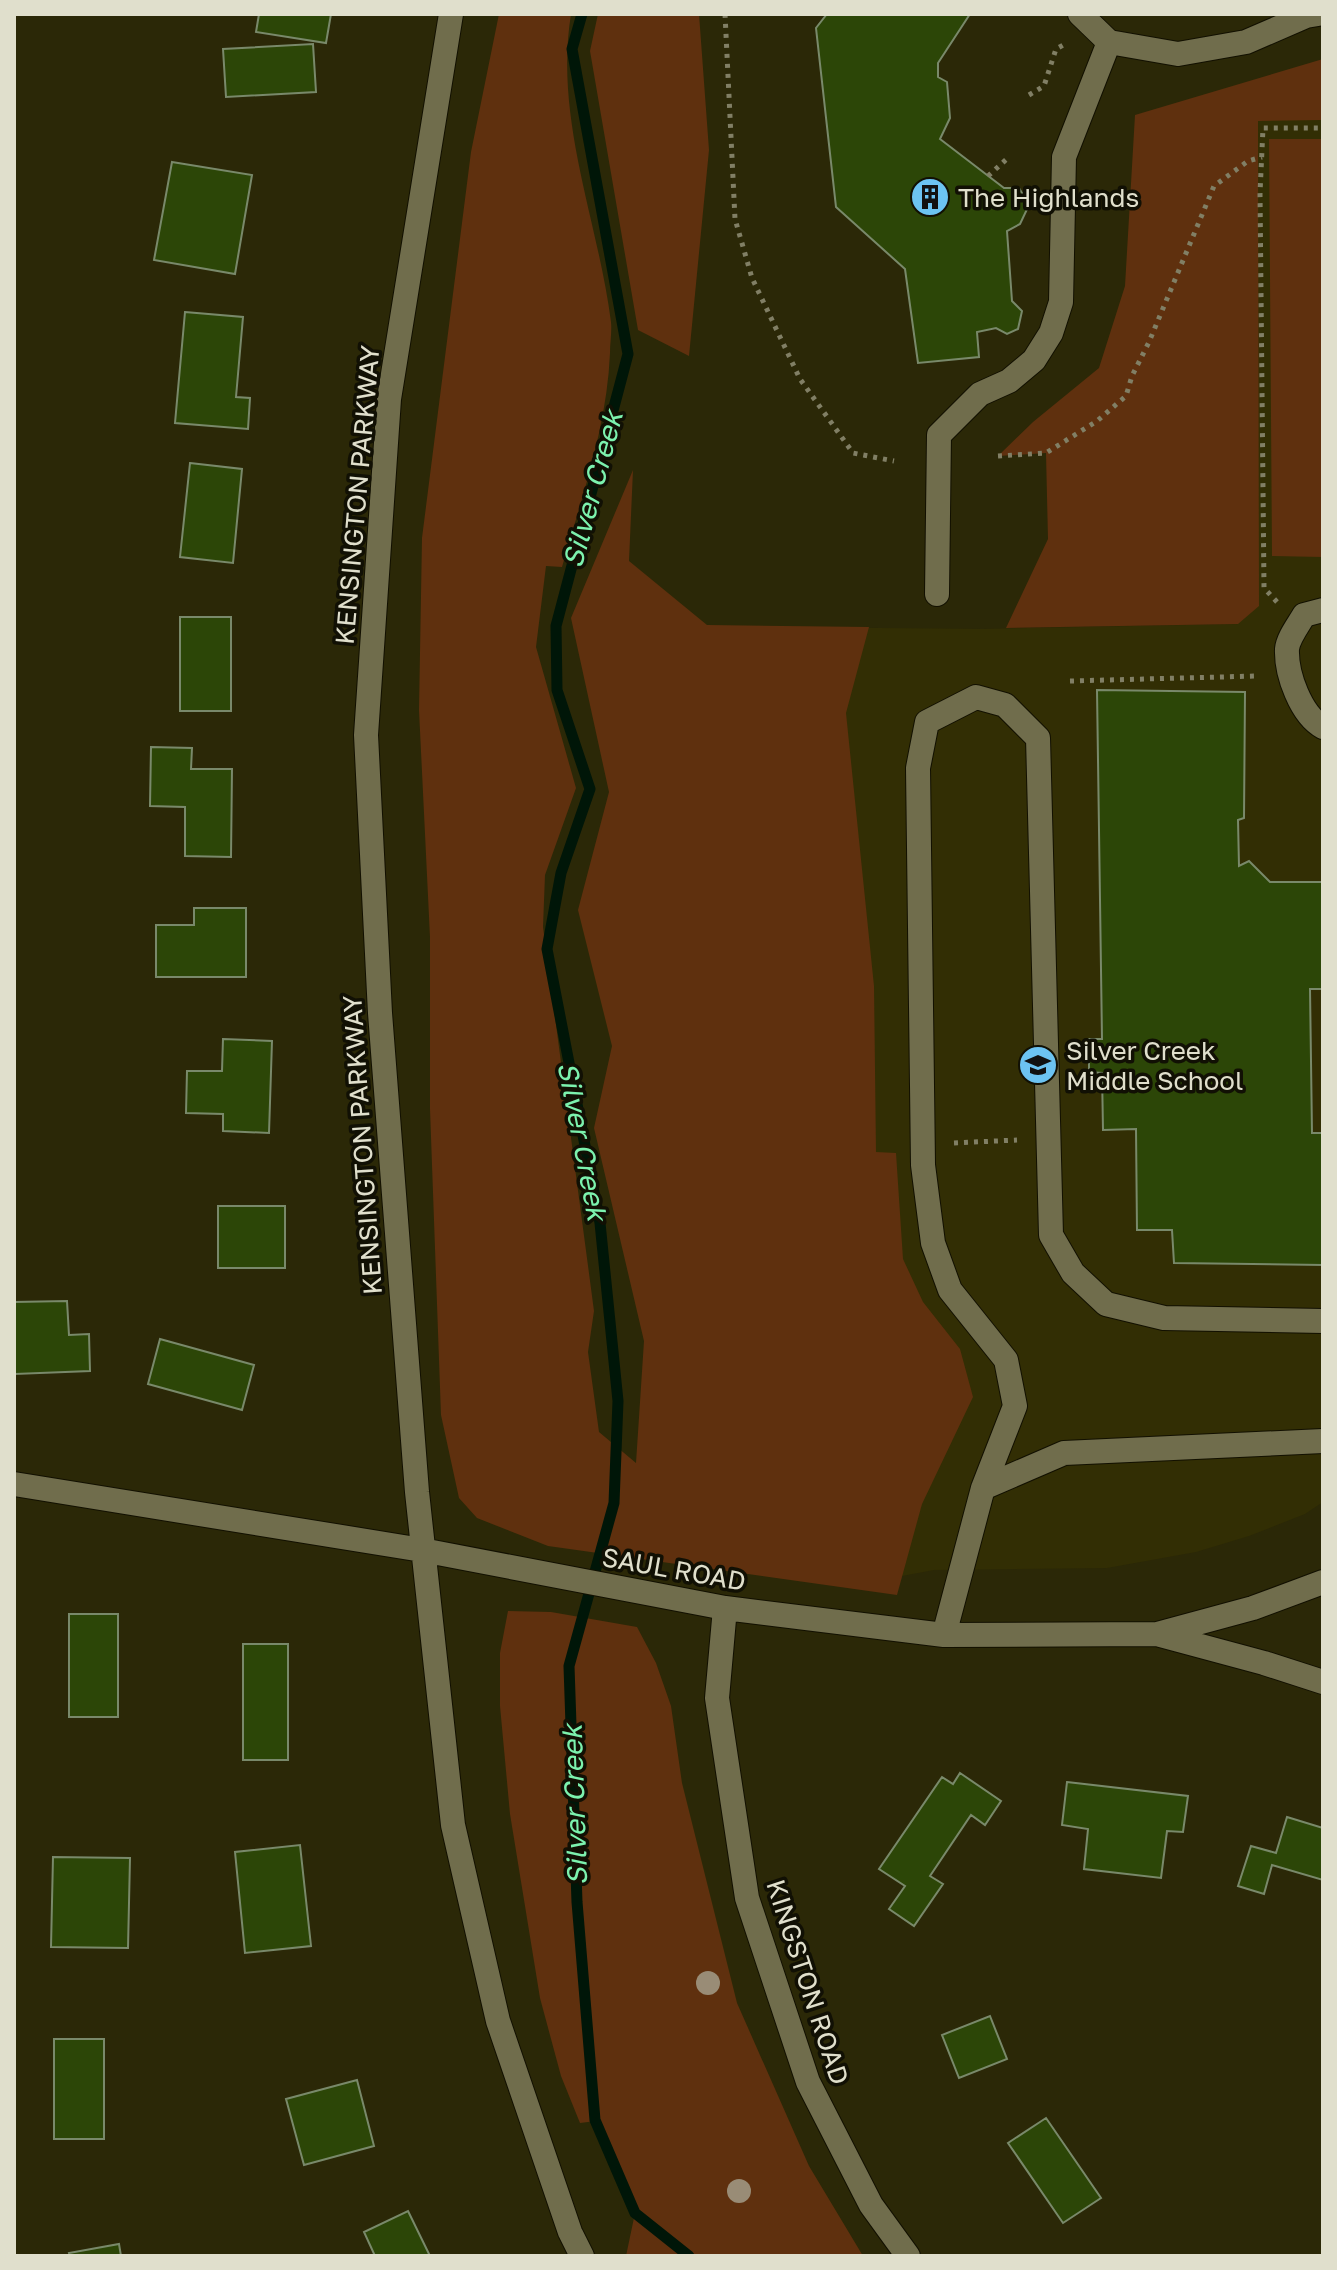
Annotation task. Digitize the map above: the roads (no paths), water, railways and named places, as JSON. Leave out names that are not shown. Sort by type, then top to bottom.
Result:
[{"type":"street","name":"KENSINGTON PARKWAY","points":[[451,14],[389,399],[366,735],[380,1013],[422,1550],[456,1841],[498,2021],[570,2232],[582,2256]]},
{"type":"street","points":[[1080,14],[1109,42],[1178,54],[1246,42],[1306,16],[1318,14]]},
{"type":"street","points":[[937,594],[939,435],[980,394],[1009,381],[1034,360],[1051,333],[1061,302],[1064,157],[1109,42]]},
{"type":"street","points":[[1323,610],[1304,615],[1287,646],[1295,689],[1312,721],[1323,727]]},
{"type":"street","points":[[944,1635],[983,1488],[1015,1406],[1006,1360],[950,1290],[933,1243],[923,1165],[918,768],[927,722],[976,697],[1005,705],[1038,738],[1051,1235],[1073,1273],[1106,1304],[1164,1318],[1323,1321]]},
{"type":"street","points":[[983,1488],[1064,1453],[1323,1441]]},
{"type":"street","name":"SAUL ROAD","points":[[14,1484],[422,1550],[725,1608],[944,1635],[1157,1634],[1253,1608],[1323,1582]]},
{"type":"street","name":"KINGSTON ROAD","points":[[725,1608],[717,1698],[747,1898],[808,2082],[871,2205],[908,2256]]},
{"type":"street","points":[[1157,1634],[1323,1682]]},
{"type":"waterway","name":"Silver Creek","points":[[582,14],[572,49],[628,354],[556,626],[557,690],[590,789],[561,873],[547,949],[600,1223],[618,1401],[614,1503],[569,1666],[577,1902],[595,2120],[635,2213],[689,2256]]},
{"type":"place","name":"The Highlands","points":[[930,197]]},
{"type":"place","name":"Silver Creek Middle School","points":[[1038,1065]]}]
